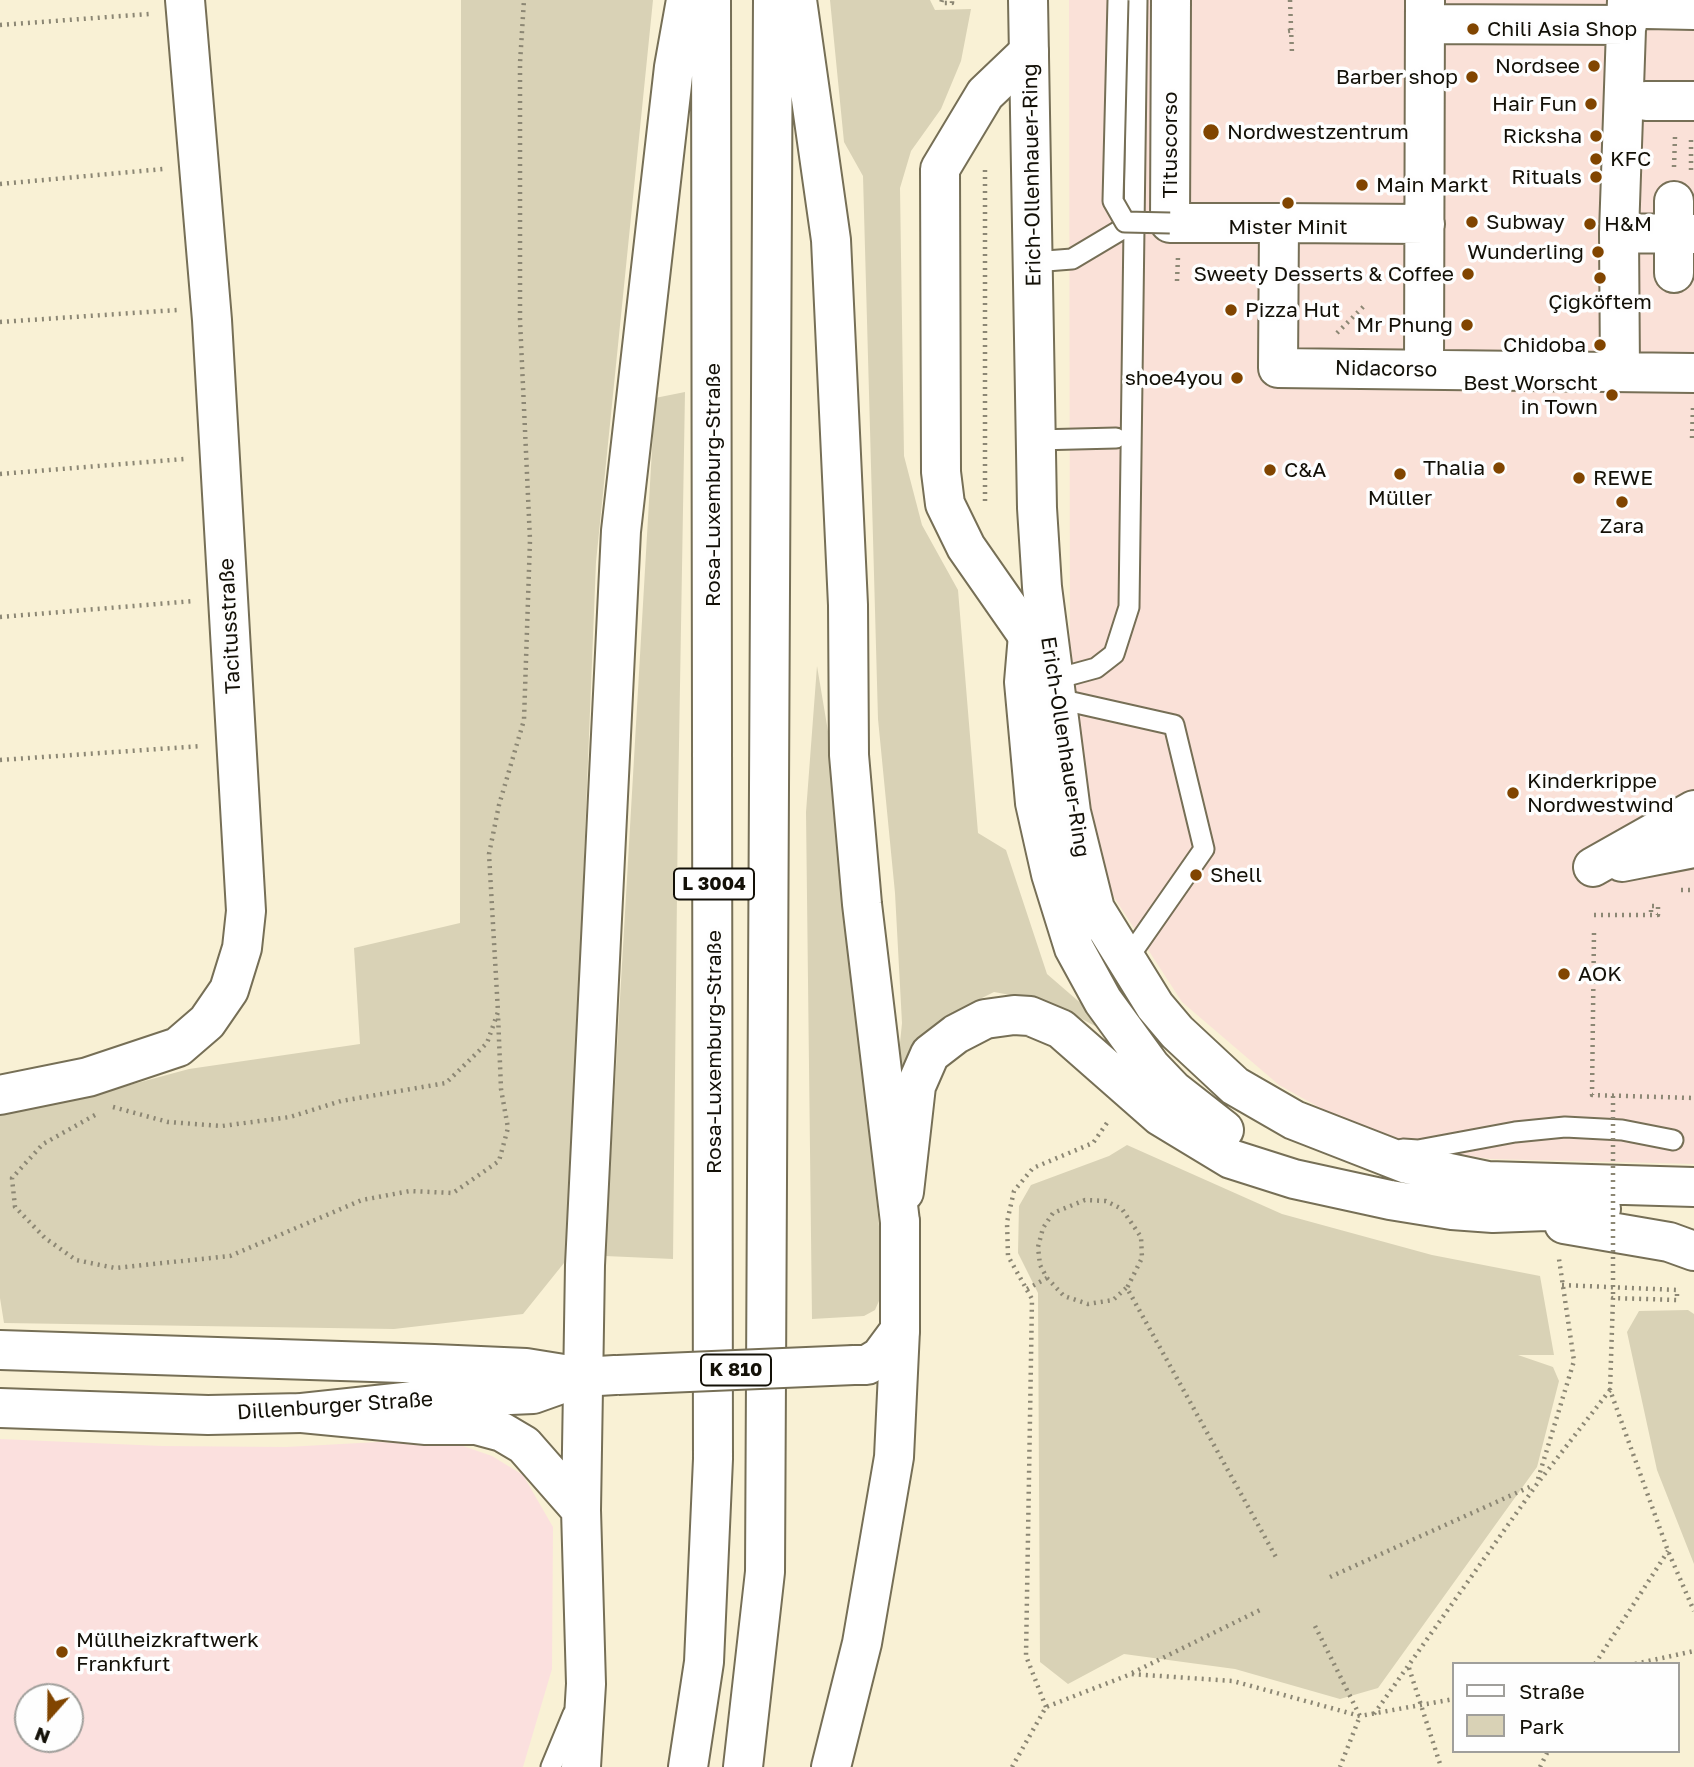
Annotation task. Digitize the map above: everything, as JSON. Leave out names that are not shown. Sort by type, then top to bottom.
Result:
[{"type":"main road","points":[[581,1767],[586,1684],[581,1510],[600,1376],[597,972],[621,531],[674,67],[686,0]]},
{"type":"main road","name":"Rosa-Luxemburg-Straße","points":[[688,1767],[704,1662],[713,1459],[711,0]]},
{"type":"main road","name":"L 3004","points":[[743,1767],[765,1572],[772,0]]},
{"type":"main road","points":[[797,0],[831,240],[848,605],[849,755],[862,904],[900,1222],[900,1330],[894,1457],[862,1643],[831,1767]]},
{"type":"main road","name":"Erich-Ollenhauer-Ring","points":[[1028,0],[1037,508],[1053,689],[1071,812],[1095,909],[1126,961],[1177,1032],[1201,1058],[1235,1086],[1294,1120],[1360,1148],[1407,1164],[1488,1181],[1694,1187]]},
{"type":"main road","name":"Tituscorso","points":[[1171,0],[1170,223],[1425,224]]},
{"type":"main road","name":"Tacitusstraße","points":[[0,1096],[88,1077],[178,1047],[207,1021],[229,990],[242,948],[246,911],[212,320],[171,6]]},
{"type":"main road","points":[[1424,8],[1694,10]]},
{"type":"main road","points":[[1420,368],[1425,224],[1424,8]]},
{"type":"main road","points":[[1420,368],[1424,8]]},
{"type":"main road","points":[[1637,9],[1677,110],[1671,271]]},
{"type":"main road","points":[[1632,370],[1619,233],[1637,9]]},
{"type":"main road","name":"Erich-Ollenhauer-Ring","points":[[1028,636],[966,547],[945,504],[941,472],[940,169],[985,94],[1030,52]]},
{"type":"main road","points":[[1619,233],[1683,211]]},
{"type":"main road","points":[[1632,370],[1671,271],[1683,211]]},
{"type":"main road","name":"Nidacorso","points":[[1279,223],[1278,368],[1694,370]]},
{"type":"main road","name":"Erich-Ollenhauer-Ring","points":[[1037,508],[1024,682],[1035,803],[1062,912],[1074,948],[1091,982],[1151,1067],[1199,1113],[1284,1165],[1335,1186]]},
{"type":"main road","points":[[1694,810],[1593,867],[1694,848]]},
{"type":"main road","name":"Erich-Ollenhauer-Ring","points":[[900,1222],[916,1086],[930,1054],[971,1026],[1013,1014],[1046,1021],[1061,1029],[1128,1090],[1195,1139],[1231,1159],[1294,1179],[1390,1200],[1493,1213],[1694,1208]]},
{"type":"main road","points":[[1493,1213],[1669,1242],[1694,1251]]},
{"type":"main road","points":[[897,1424],[861,1365],[880,1357],[900,1330]]},
{"type":"main road","name":"Dillenburger Straße","points":[[0,1350],[500,1367],[600,1376],[861,1365]]},
{"type":"main road","name":"Dillenburger Straße","points":[[0,1408],[208,1415],[302,1413],[442,1398],[533,1394],[600,1376]]},
{"type":"main road","points":[[302,1413],[426,1426],[476,1425],[502,1432],[524,1444],[581,1510]]},
{"type":"lane","points":[[1118,0],[1113,201],[1125,222],[1170,223]]},
{"type":"lane","points":[[1053,689],[1096,667],[1114,654],[1129,607],[1136,47],[1139,0]]},
{"type":"lane","points":[[1033,262],[1072,259],[1124,228],[1134,212],[1141,190],[1139,0]]},
{"type":"lane","points":[[1036,440],[1116,438]]},
{"type":"lane","points":[[1053,689],[1174,725],[1204,849],[1126,961]]},
{"type":"lane","points":[[1360,1148],[1418,1150],[1539,1128],[1565,1127],[1622,1130],[1672,1140]]},
{"type":"lane","points":[[551,1767],[586,1684]]},
{"type":"path","points":[[100,1112],[43,1144],[12,1178],[15,1208],[46,1238],[76,1261],[115,1268],[230,1256],[362,1200],[410,1191],[453,1193],[499,1161],[508,1128],[501,1089],[489,854],[499,805],[524,719],[529,554],[520,294],[520,63],[524,0]]},
{"type":"path","points":[[942,0],[942,3],[952,3],[952,0]]},
{"type":"path","points":[[1290,0],[1292,54]]},
{"type":"path","points":[[0,25],[171,6]]},
{"type":"path","points":[[1288,30],[1295,30]]},
{"type":"path","points":[[1677,110],[1683,211]]},
{"type":"path","points":[[1677,110],[1683,211]]},
{"type":"path","points":[[985,157],[985,503]]},
{"type":"path","points":[[0,184],[169,168]]},
{"type":"path","points":[[1333,337],[1366,304]]},
{"type":"path","points":[[0,323],[171,313],[181,309]]},
{"type":"path","points":[[1692,438],[1694,396]]},
{"type":"path","points":[[0,474],[187,459]]},
{"type":"path","points":[[0,617],[198,600]]},
{"type":"path","points":[[0,760],[216,744]]},
{"type":"path","points":[[1594,915],[1658,915],[1658,906],[1651,906],[1651,914]]},
{"type":"path","points":[[1594,933],[1592,1095],[1694,1098]]},
{"type":"path","points":[[105,1098],[111,1106],[122,1111],[156,1120],[222,1126],[290,1117],[341,1101],[446,1083],[488,1043],[498,1012]]},
{"type":"path","points":[[1613,1096],[1610,1390],[1668,1551],[1694,1611]]},
{"type":"path","points":[[1046,1707],[1026,1656],[1032,1299],[1008,1256],[1007,1222],[1014,1191],[1033,1168],[1093,1143],[1108,1120]]},
{"type":"path","points":[[1085,1200],[1106,1201],[1122,1209],[1141,1237],[1143,1258],[1127,1288],[1113,1300],[1088,1304],[1064,1296],[1047,1278],[1040,1265],[1038,1247],[1043,1228],[1053,1213],[1085,1200]]},
{"type":"path","points":[[1330,1577],[1536,1484],[1574,1361],[1558,1254]]},
{"type":"path","points":[[1027,1289],[1047,1278]]},
{"type":"path","points":[[1562,1284],[1677,1290],[1677,1300],[1613,1298]]},
{"type":"path","points":[[1127,1288],[1277,1559]]},
{"type":"path","points":[[1374,1714],[1536,1484],[1610,1390]]},
{"type":"path","points":[[1596,1662],[1668,1551]]},
{"type":"path","points":[[1012,1767],[1046,1707],[1131,1674],[1260,1610]]},
{"type":"path","points":[[1315,1626],[1360,1716],[1340,1767]]},
{"type":"path","points":[[1644,1662],[1694,1651]]},
{"type":"path","points":[[1408,1667],[1441,1767]]},
{"type":"path","points":[[1131,1674],[1233,1681],[1360,1716],[1452,1699]]},
{"type":"shaded area","points":[[1069,0],[1694,0],[1694,1164],[1490,1159],[1383,1143],[1279,1085],[1182,1002],[1097,871],[1070,677]]},
{"type":"shaded area","points":[[0,1439],[162,1446],[286,1447],[378,1442],[460,1445],[492,1456],[523,1475],[553,1527],[552,1669],[523,1767],[0,1767]]},
{"type":"green space","points":[[461,0],[653,0],[596,562],[568,1258],[523,1314],[394,1329],[4,1323],[0,1298],[0,1110],[85,1097],[189,1069],[360,1044],[354,948],[460,923]]},
{"type":"green space","points":[[830,0],[930,0],[935,10],[971,9],[961,61],[941,109],[911,151],[900,188],[904,456],[922,525],[958,590],[978,833],[1006,850],[1047,974],[1084,1006],[1101,1029],[1049,1002],[994,992],[946,1016],[897,1073],[902,1023],[895,893],[878,719],[863,176],[844,142]]},
{"type":"green space","points":[[685,392],[673,1259],[605,1256],[655,398]]},
{"type":"green space","points":[[817,666],[836,779],[883,1268],[882,1294],[875,1310],[864,1316],[812,1319],[806,812]]},
{"type":"green space","points":[[1127,1145],[1282,1214],[1432,1255],[1540,1276],[1554,1355],[1518,1355],[1553,1367],[1559,1381],[1537,1467],[1378,1688],[1340,1699],[1235,1669],[1124,1654],[1068,1684],[1040,1662],[1038,1293],[1018,1253],[1019,1206],[1031,1185],[1109,1156]]},
{"type":"green space","points":[[1688,1310],[1694,1314],[1694,1564],[1657,1470],[1627,1332],[1639,1311]]},
{"type":"place","name":"Chili Asia Shop","points":[[1473,29]]},
{"type":"place","name":"Nordsee","points":[[1594,66]]},
{"type":"place","name":"Barber shop","points":[[1472,77]]},
{"type":"place","name":"Hair Fun","points":[[1591,104]]},
{"type":"place","name":"Nordwestzentrum","points":[[1211,132]]},
{"type":"place","name":"Ricksha","points":[[1596,136]]},
{"type":"place","name":"KFC","points":[[1596,159]]},
{"type":"place","name":"Rituals","points":[[1596,177]]},
{"type":"place","name":"Main Markt","points":[[1362,185]]},
{"type":"place","name":"Mister Minit","points":[[1288,203]]},
{"type":"place","name":"Subway","points":[[1472,222]]},
{"type":"place","name":"H&M","points":[[1590,224]]},
{"type":"place","name":"Wunderling","points":[[1598,252]]},
{"type":"place","name":"Sweety Desserts & Coffee","points":[[1468,274]]},
{"type":"place","name":"Çiğköftem","points":[[1600,278]]},
{"type":"place","name":"Pizza Hut","points":[[1231,310]]},
{"type":"place","name":"Mr Phung","points":[[1467,325]]},
{"type":"place","name":"Chidoba","points":[[1600,345]]},
{"type":"place","name":"shoe4you","points":[[1237,378]]},
{"type":"place","name":"Best Worscht in Town","points":[[1612,395]]},
{"type":"place","name":"Thalia","points":[[1499,468]]},
{"type":"place","name":"C&A","points":[[1270,470]]},
{"type":"place","name":"Müller","points":[[1400,474]]},
{"type":"place","name":"REWE","points":[[1579,478]]},
{"type":"place","name":"Zara","points":[[1622,502]]},
{"type":"place","name":"Kinderkrippe Nordwestwind","points":[[1513,793]]},
{"type":"place","name":"Shell","points":[[1196,875]]},
{"type":"place","name":"AOK","points":[[1564,974]]},
{"type":"place","name":"Müllheizkraftwerk Frankfurt","points":[[62,1652]]}]
